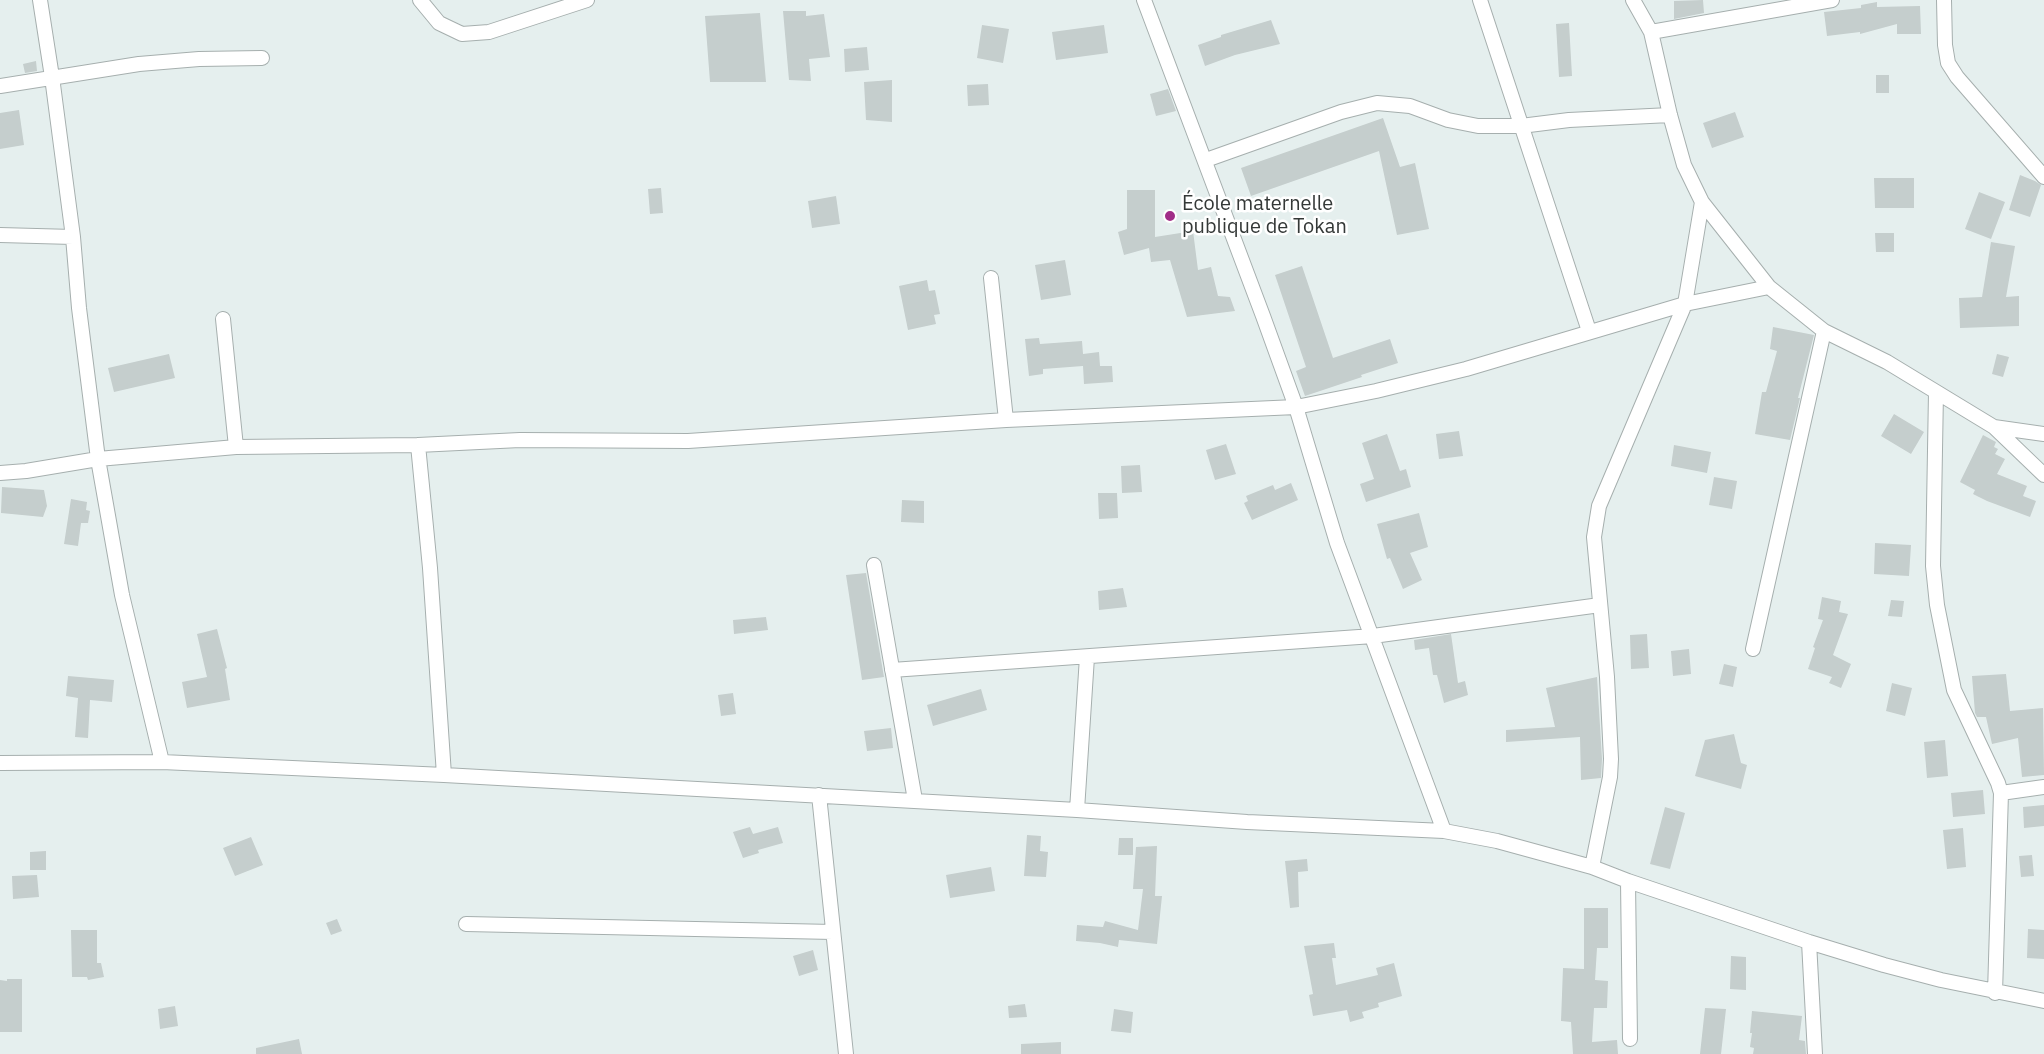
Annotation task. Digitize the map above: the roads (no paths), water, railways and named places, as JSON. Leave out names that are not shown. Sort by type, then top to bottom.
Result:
[{"type":"street","points":[[40,0],[73,237],[79,308],[98,459],[122,594],[162,762]]},
{"type":"street","points":[[420,0],[439,23],[462,34],[489,32],[587,0]]},
{"type":"street","points":[[1144,0],[1206,160],[1296,407],[1337,543],[1444,831]]},
{"type":"street","points":[[1480,0],[1589,331]]},
{"type":"street","points":[[1633,0],[1651,32],[1684,165],[1702,202],[1768,287],[1824,331],[1887,362],[1994,427],[2044,475]]},
{"type":"street","points":[[1651,32],[1832,0]]},
{"type":"street","points":[[1944,0],[1945,45],[1948,63],[1957,77],[2044,177]]},
{"type":"street","points":[[0,86],[174,61],[262,58]]},
{"type":"street","points":[[1206,160],[1341,112],[1377,103],[1410,106],[1448,120],[1478,126],[1521,126],[1569,120],[1670,115]]},
{"type":"street","points":[[1592,867],[1610,777],[1611,759],[1607,677],[1594,537],[1599,506],[1685,304],[1702,202]]},
{"type":"street","points":[[0,235],[73,237]]},
{"type":"street","points":[[991,278],[1006,420]]},
{"type":"street","points":[[0,473],[98,459],[236,447],[418,445],[520,440],[688,441],[1006,420],[1296,407],[1376,391],[1466,369],[1685,304],[1768,287]]},
{"type":"street","points":[[223,320],[236,447]]},
{"type":"street","points":[[1753,649],[1824,331]]},
{"type":"street","points":[[1936,392],[1933,566],[1937,605],[1954,690],[2001,793],[1995,993]]},
{"type":"street","points":[[1994,427],[2044,434]]},
{"type":"street","points":[[418,445],[430,568],[444,775]]},
{"type":"street","points":[[874,565],[915,800]]},
{"type":"street","points":[[892,670],[1373,636],[1600,605]]},
{"type":"street","points":[[1077,810],[1087,657]]},
{"type":"street","points":[[0,763],[162,762],[444,775],[915,800],[1247,822],[1444,831],[1497,841],[1592,867],[1809,942],[1884,965],[1995,993],[2044,1001]]},
{"type":"street","points":[[2001,793],[2044,787]]},
{"type":"street","points":[[819,795],[846,1054]]},
{"type":"street","points":[[1628,881],[1630,1039]]},
{"type":"street","points":[[466,924],[833,932]]},
{"type":"street","points":[[1809,942],[1815,1054]]},
{"type":"place","name":"École maternelle publique de Tokan","points":[[1170,216]]}]
